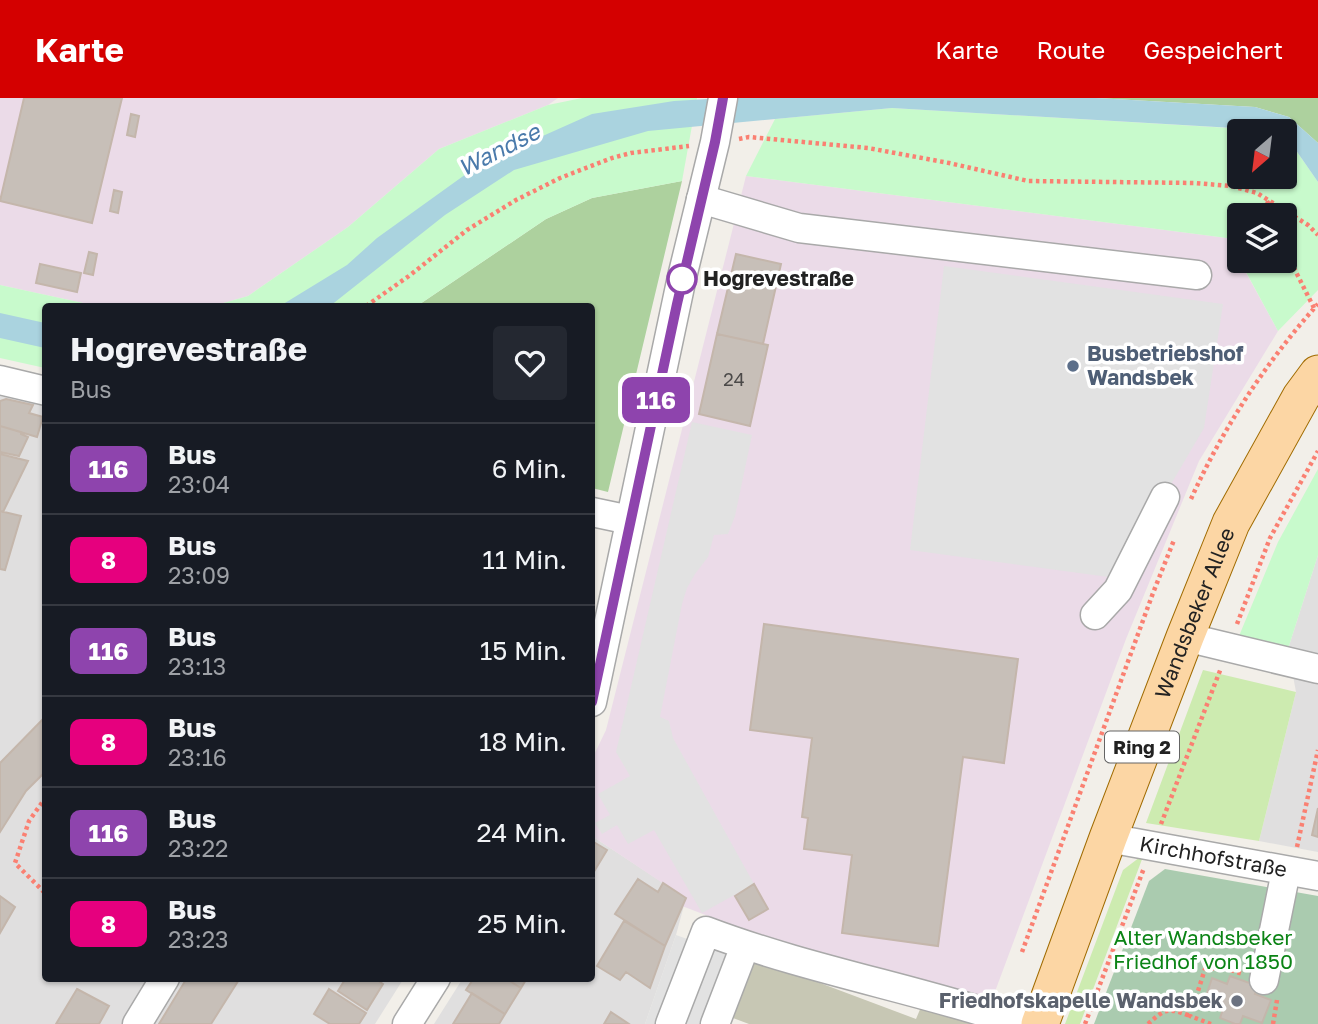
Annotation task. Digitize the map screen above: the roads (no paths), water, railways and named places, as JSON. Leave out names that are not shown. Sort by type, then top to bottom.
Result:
[{"type":"main road","name":"Wandsbeker Allee","points":[[1040,1024],[1108,838],[1231,523],[1301,397],[1318,374]]},
{"type":"street","points":[[595,688],[723,98]]},
{"type":"street","points":[[701,199],[799,228],[1197,275]]},
{"type":"street","points":[[0,380],[42,390]]},
{"type":"street","points":[[1094,615],[1118,590],[1176,503]]},
{"type":"street","points":[[595,513],[630,520]]},
{"type":"street","points":[[1185,637],[1317,666]]},
{"type":"street","name":"Kirchhofstraße","points":[[1108,838],[1152,846],[1291,860],[1318,876]]},
{"type":"street","points":[[1264,981],[1291,860]]},
{"type":"street","points":[[670,1024],[706,931],[745,946],[1022,1024]]},
{"type":"street","points":[[715,1024],[745,946]]},
{"type":"street","points":[[137,1024],[163,982]]},
{"type":"street","points":[[407,1024],[433,982]]},
{"type":"water","points":[[724,98],[1096,98],[1255,107],[1291,119],[1227,119],[1227,128],[892,108],[648,131],[514,170],[445,215],[334,303],[285,303],[347,265],[377,238],[480,164],[592,114],[674,101]]},
{"type":"water","points":[[1297,124],[1318,143],[1318,182],[1297,152]]},
{"type":"water","points":[[0,313],[42,322],[42,347],[0,338]]},
{"type":"place","name":"Hogrevestraße","points":[[682,279]]},
{"type":"place","name":"Busbetriebshof Wandsbek","points":[[1073,366]]},
{"type":"place","name":"Friedhofskapelle Wandsbek","points":[[1237,1001]]},
{"type":"water label","name":"Wandse","points":[[499,150]]},
{"type":"park label","name":"Alter Wandsbeker Friedhof von 1850","points":[[1203,950]]}]
